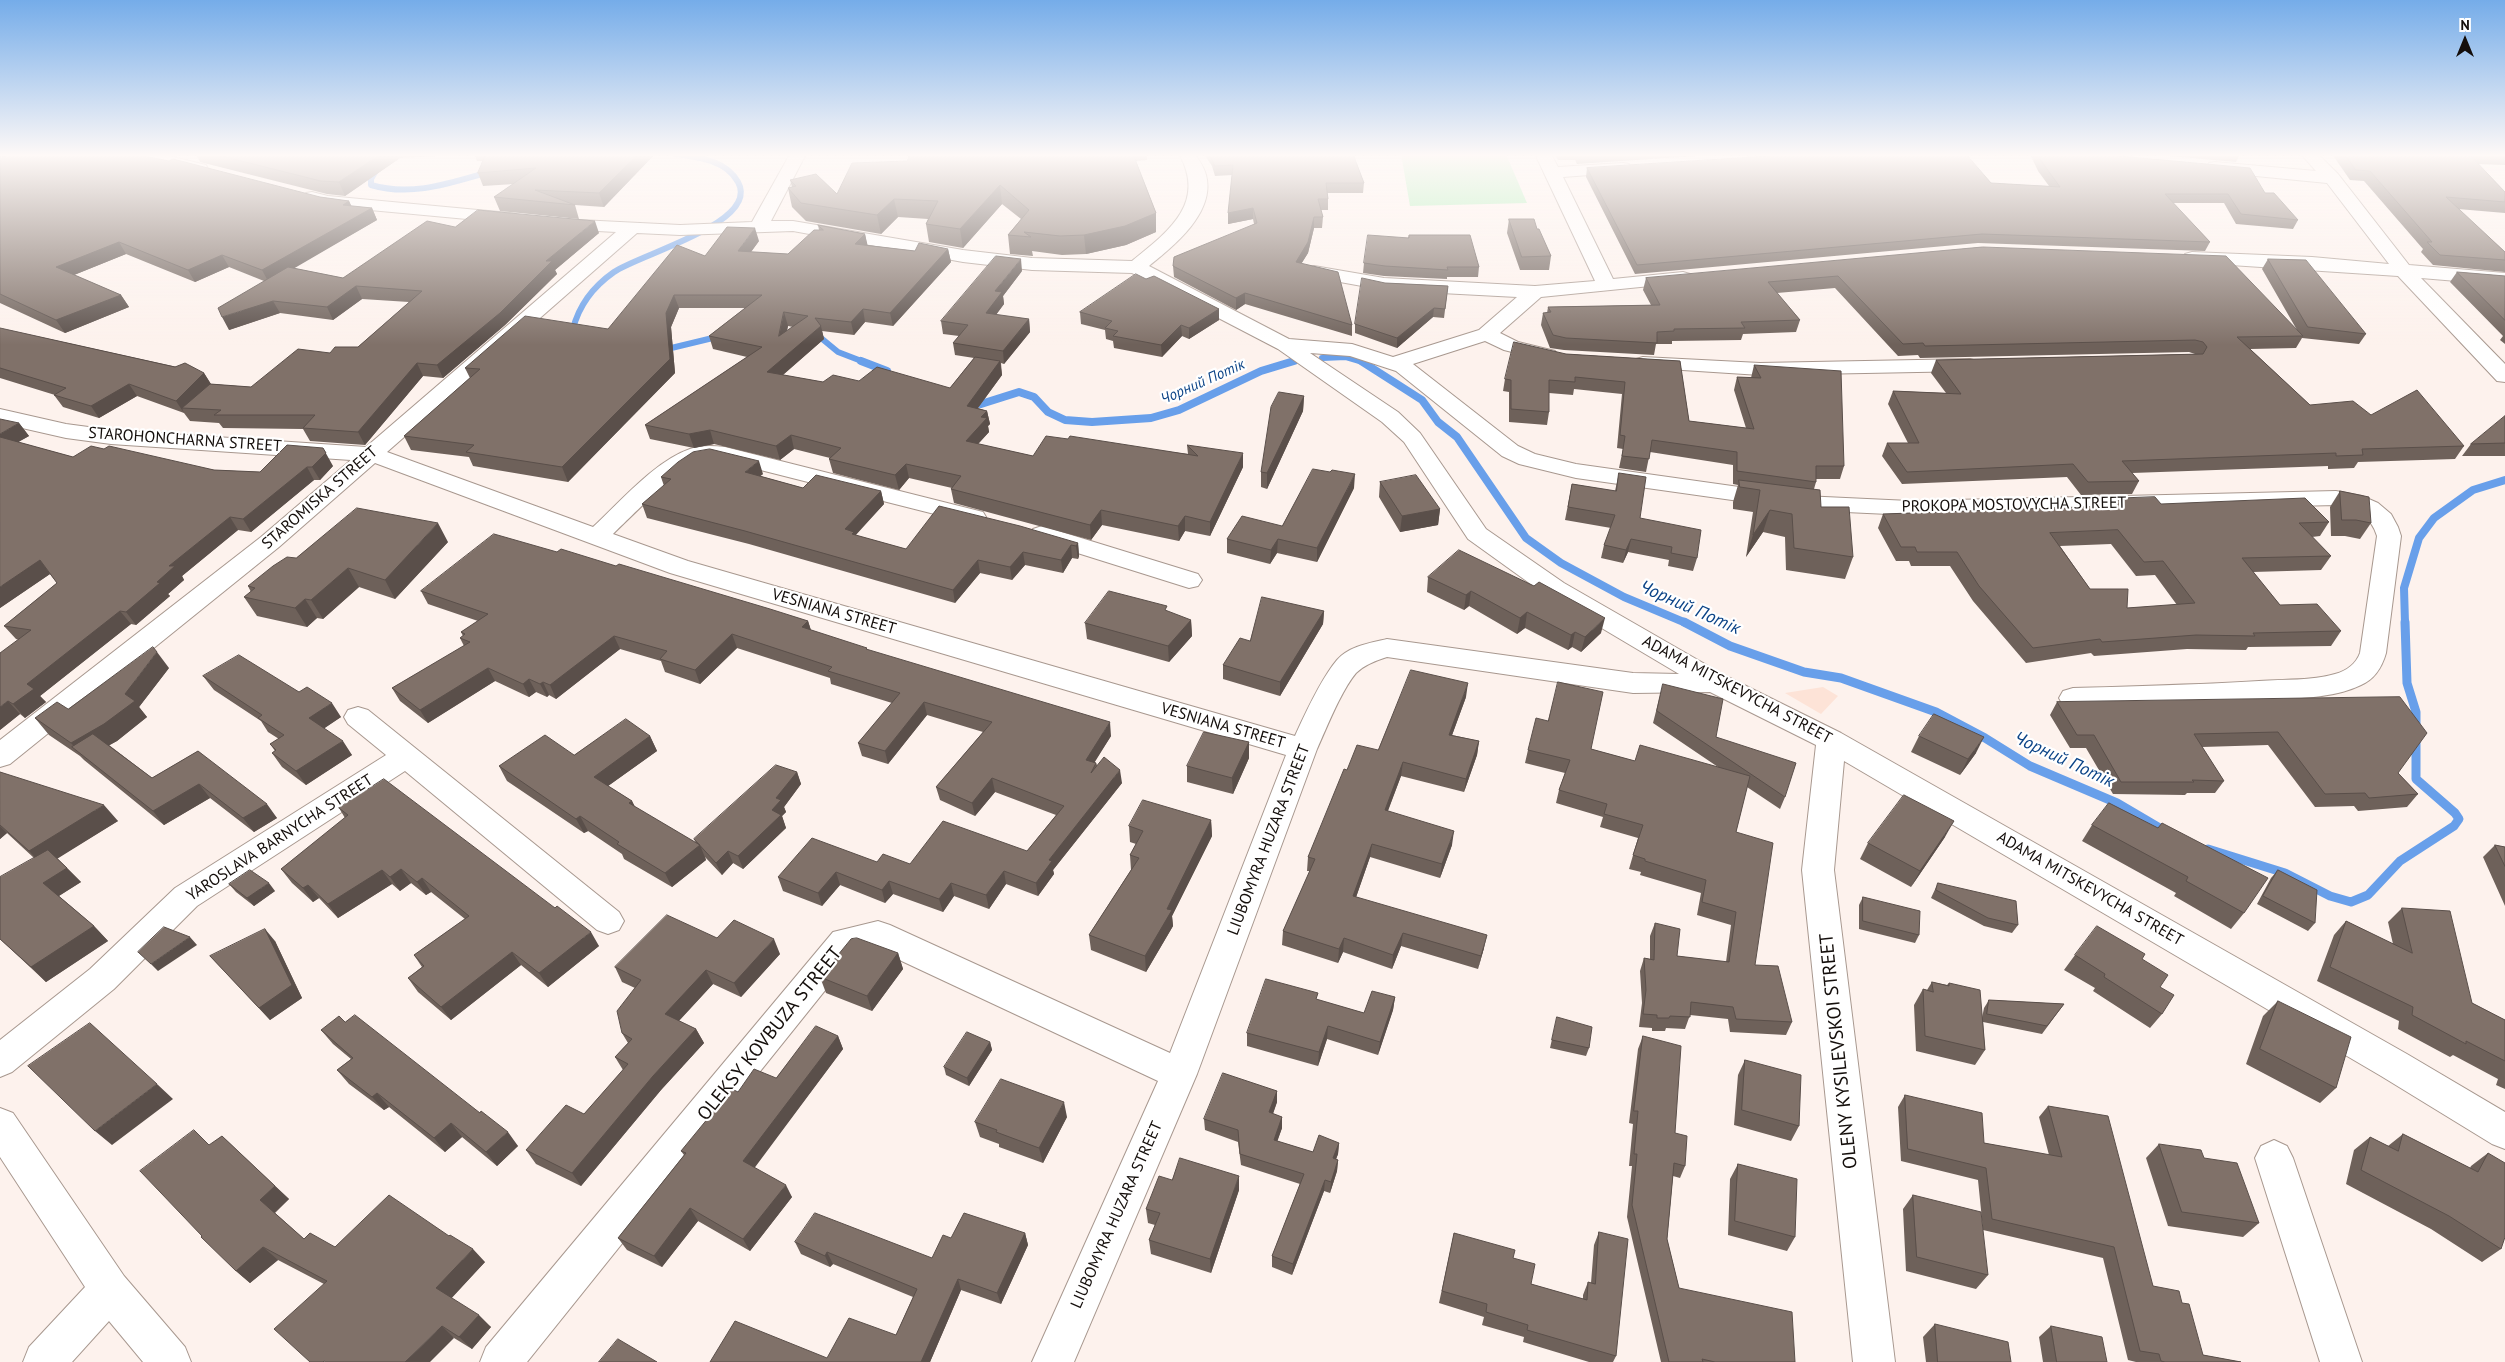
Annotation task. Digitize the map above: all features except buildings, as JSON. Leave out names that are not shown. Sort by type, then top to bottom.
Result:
[{"type":"street","points":[[500,218],[526,220]]},
{"type":"street","points":[[759,226],[764,218]]},
{"type":"street","points":[[545,222],[631,229],[680,230],[794,226],[963,256],[1032,264],[1136,267],[1159,249],[1187,218]]},
{"type":"street","points":[[1574,218],[1606,284]]},
{"type":"street","points":[[2363,218],[2404,271],[2505,376]]},
{"type":"street","name":"STAROMISKA STREET","points":[[0,756],[270,542],[631,229]]},
{"type":"street","points":[[2174,257],[2312,263],[2505,278]]},
{"type":"street","name":"ADAMA MITSKEVYCHA STREET","points":[[1136,267],[1285,345],[1406,430],[1466,521],[1481,538],[1580,604],[1714,682],[1831,740],[2394,1064],[2505,1132]]},
{"type":"street","points":[[1314,272],[1384,284],[1535,292],[1606,284],[1702,277]]},
{"type":"street","points":[[1396,363],[1486,334],[1535,292]]},
{"type":"street","points":[[1486,334],[1511,346],[1564,358]]},
{"type":"street","name":"PROKOPA MOSTOVYCHA STREET","points":[[1285,345],[1352,350],[1396,363],[1416,375],[1510,451],[1527,459],[1576,471],[1780,501],[1880,507],[2029,506],[2336,498],[2367,506],[2378,514],[2388,527],[2389,536],[2373,653],[2371,662],[2366,670],[2356,676],[2332,685],[2317,687],[2209,694],[2073,698]]},
{"type":"street","points":[[1619,362],[1760,368],[1993,364]]},
{"type":"street","name":"STAROHONCHARNA STREET","points":[[0,416],[66,431],[111,437],[372,454]]},
{"type":"street","points":[[596,537],[673,468],[690,457],[707,453],[725,454],[992,521]]},
{"type":"street","name":"VESNIANA STREET","points":[[372,454],[679,567],[1303,749]]},
{"type":"street","points":[[1021,528],[1189,580]]},
{"type":"street","name":"LIUBOMYRA HUZARA STREET","points":[[1053,1362],[1180,1074],[1303,749],[1321,710],[1347,666],[1367,653],[1387,648],[1632,683],[1714,682]]},
{"type":"street","points":[[358,717],[608,921]]},
{"type":"street","name":"OLENY KYSILEVSKOI STREET","points":[[1831,740],[1818,870],[1874,1362]]},
{"type":"street","name":"YAROSLAVA BARNYCHA STREET","points":[[0,1061],[102,979],[186,897],[405,757]]},
{"type":"street","name":"OLEKSY KOVBUZA STREET","points":[[501,1362],[845,942],[878,934],[1180,1074]]},
{"type":"street","points":[[0,1125],[110,1290],[170,1362]]},
{"type":"street","points":[[2274,1158],[2341,1362]]},
{"type":"street","points":[[44,1362],[110,1290]]},
{"type":"shaded area","points":[[1823,687],[1838,696],[1821,714],[1785,693]]},
{"type":"waterway","name":"Чорний Потік","points":[[576,332],[573,329],[583,304],[607,277],[627,265],[694,236],[723,218]]},
{"type":"waterway","name":"Чорний Потік","points":[[815,333],[838,352],[864,362]]},
{"type":"waterway","name":"Чорний Потік","points":[[663,350],[721,336]]},
{"type":"waterway","name":"Чорний Потік","points":[[1322,358],[1346,357],[1362,362]]},
{"type":"waterway","name":"Чорний Потік","points":[[861,361],[887,371]]},
{"type":"waterway","name":"Чорний Потік","points":[[969,402],[981,404],[1019,392],[1034,397],[1048,412],[1065,420],[1092,422],[1151,418],[1179,410],[1261,371],[1294,361],[1290,362]]},
{"type":"waterway","name":"Чорний Потік","points":[[1362,362],[1422,400],[1438,422],[1457,437],[1526,538],[1561,563],[1624,597],[1686,623]]},
{"type":"waterway","name":"Чорний Потік","points":[[2405,623],[2404,588],[2419,538],[2434,518],[2473,490],[2505,480]]},
{"type":"waterway","name":"Чорний Потік","points":[[2208,849],[2285,873],[2330,896],[2351,902],[2368,895],[2400,861],[2454,826],[2459,819],[2455,813],[2416,779],[2416,712],[2407,683],[2405,622]]},
{"type":"waterway","name":"Чорний Потік","points":[[1686,623],[1730,646],[1804,672],[1841,678],[1936,712],[1985,738],[2030,766],[2117,803],[2168,833]]}]
